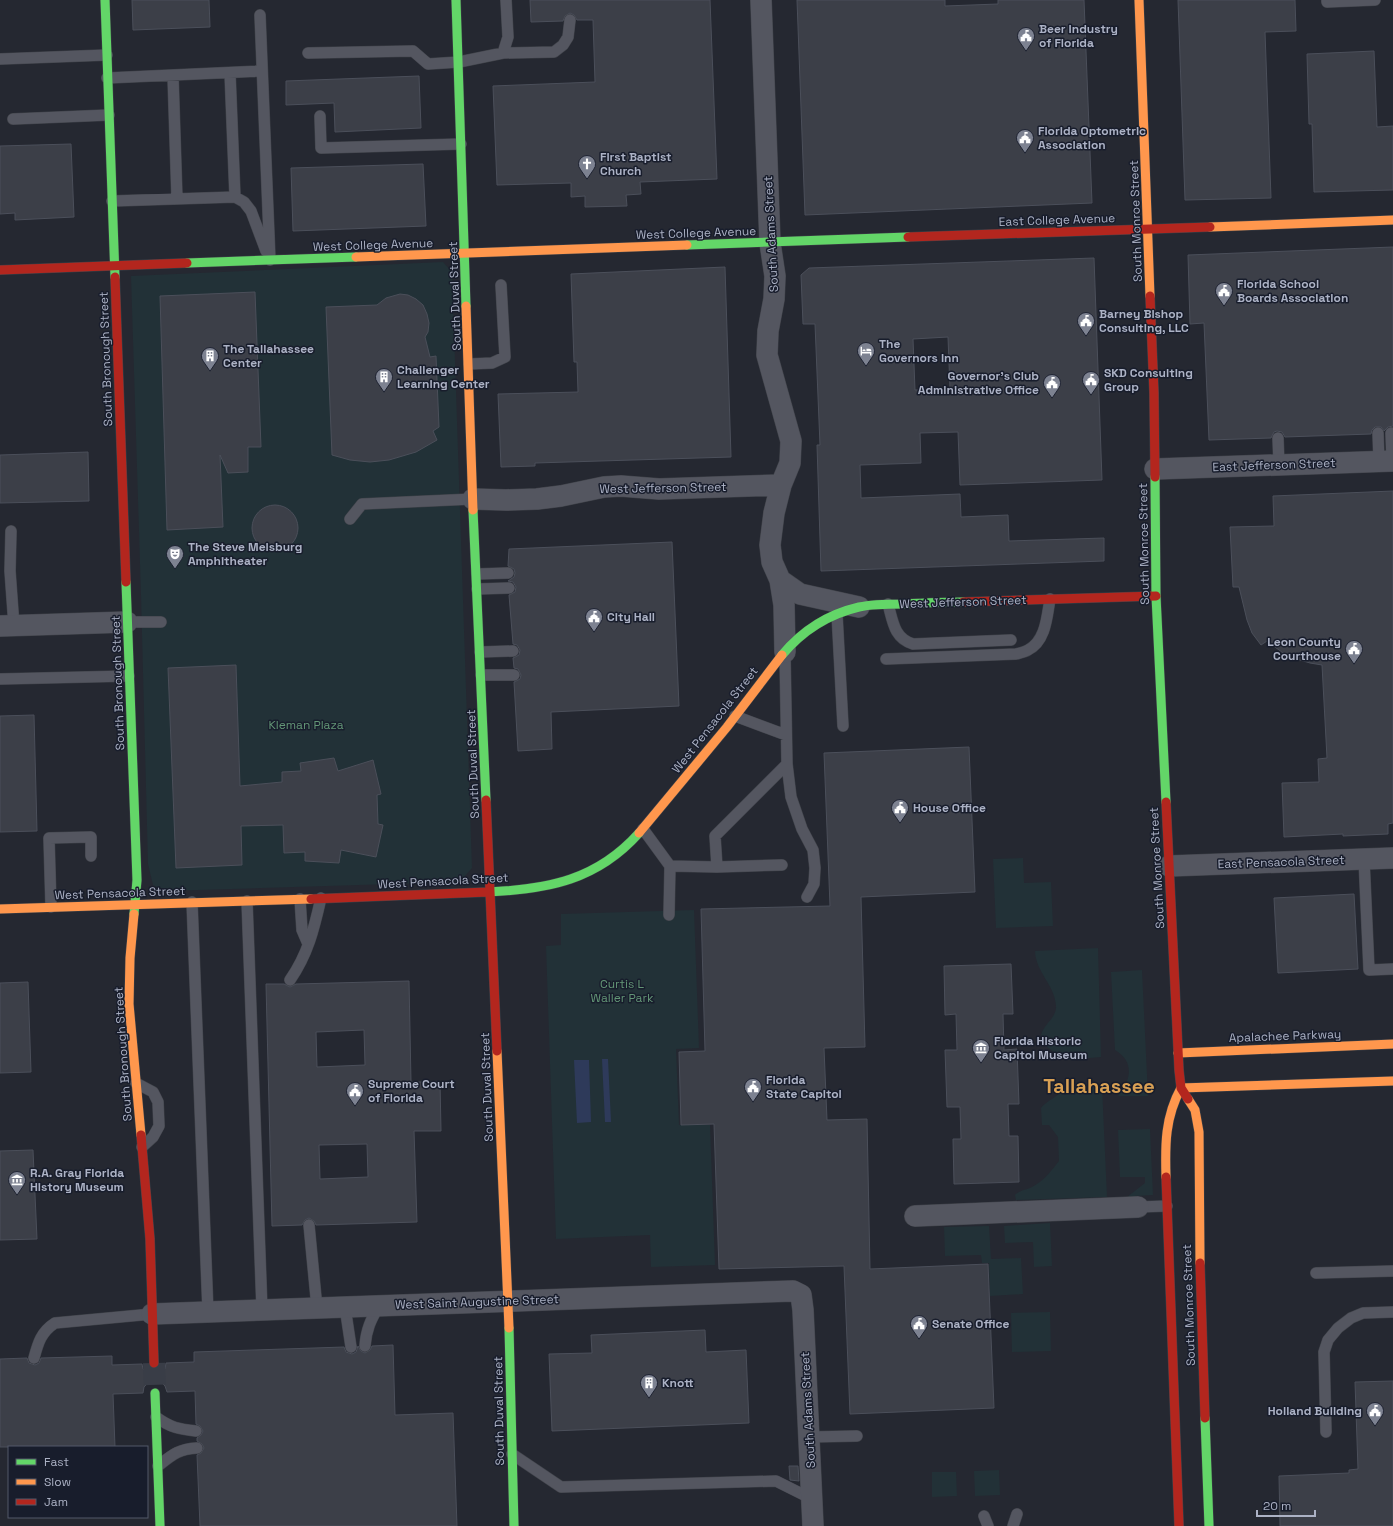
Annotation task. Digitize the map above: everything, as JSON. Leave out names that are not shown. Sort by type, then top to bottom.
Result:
[{"type":"main road","name":"South Bronough Street","points":[[105,0],[137,880],[130,958],[129,1004],[150,1239],[154,1363]]},
{"type":"main road","name":"South Duval Street","points":[[456,0],[477,589],[508,1301],[514,1526]]},
{"type":"main road","name":"South Monroe Street","points":[[1140,0],[1149,228],[1155,469],[1156,596],[1178,1053],[1181,1088],[1195,1110],[1199,1132],[1199,1230],[1209,1526]]},
{"type":"main road","name":"East College Avenue","points":[[770,243],[1393,220]]},
{"type":"main road","name":"West College Avenue","points":[[0,270],[770,243]]},
{"type":"main road","name":"West Jefferson Street","points":[[785,652],[804,632],[824,619],[859,607],[888,604],[1156,596]]},
{"type":"main road","name":"West Pensacola Street","points":[[0,909],[490,892],[533,888],[572,880],[608,862],[631,842],[735,716],[767,673],[785,652]]},
{"type":"main road","name":"Apalachee Parkway","points":[[1178,1053],[1393,1044]]},
{"type":"main road","points":[[1181,1088],[1393,1081]]},
{"type":"main road","name":"South Monroe Street","points":[[1179,1526],[1165,1133],[1170,1110],[1181,1088]]},
{"type":"main road","points":[[155,1393],[160,1526]]},
{"type":"street","name":"South Adams Street","points":[[761,0],[770,243],[775,276],[774,299],[768,330],[768,355],[792,441],[790,463],[781,485],[774,513],[770,545],[772,562],[780,580],[784,605],[785,652]]},
{"type":"street","name":"East Jefferson Street","points":[[1155,469],[1388,461]]},
{"type":"street","name":"West Jefferson Street","points":[[474,499],[537,499],[561,496],[604,487],[621,486],[659,489],[781,485]]},
{"type":"street","points":[[780,580],[800,594],[859,607]]},
{"type":"street","points":[[7,626],[127,622]]},
{"type":"street","name":"East Pensacola Street","points":[[1169,866],[1393,858]]},
{"type":"street","points":[[915,1216],[1138,1207]]},
{"type":"street","name":"West Saint Augustine Street","points":[[152,1314],[793,1291],[801,1295]]},
{"type":"street","name":"South Adams Street","points":[[801,1295],[803,1310],[813,1526]]},
{"type":"lane","points":[[503,53],[508,37],[506,0]]},
{"type":"lane","points":[[1327,0],[1327,2],[1375,0]]},
{"type":"lane","points":[[260,15],[270,260]]},
{"type":"lane","points":[[308,53],[413,51],[428,64],[458,62],[503,53],[554,52],[563,45],[568,37],[570,20]]},
{"type":"lane","points":[[0,59],[107,55]]},
{"type":"lane","points":[[108,78],[262,71]]},
{"type":"lane","points":[[230,73],[235,197]]},
{"type":"lane","points":[[173,76],[177,199]]},
{"type":"lane","points":[[13,120],[109,115]]},
{"type":"lane","points":[[320,116],[321,148],[461,144]]},
{"type":"lane","points":[[112,201],[235,197],[244,202],[251,212],[270,260]]},
{"type":"lane","points":[[469,364],[492,363],[505,357],[502,285]]},
{"type":"lane","points":[[1378,433],[1388,461]]},
{"type":"lane","points":[[1388,461],[1391,433]]},
{"type":"lane","points":[[1278,438],[1279,465]]},
{"type":"lane","points":[[350,519],[362,504],[474,499]]},
{"type":"lane","points":[[7,626],[11,531]]},
{"type":"lane","points":[[477,574],[508,573]]},
{"type":"lane","points":[[477,589],[509,588]]},
{"type":"lane","points":[[886,659],[1016,654],[1029,650],[1038,641],[1044,628],[1050,599]]},
{"type":"lane","points":[[888,604],[897,635],[904,642],[913,644],[1011,640]]},
{"type":"lane","points":[[837,614],[843,726]]},
{"type":"lane","points":[[127,622],[161,622]]},
{"type":"lane","points":[[480,652],[513,651]]},
{"type":"lane","points":[[785,652],[787,764],[791,797],[802,829],[813,850],[815,868],[814,884],[806,897]]},
{"type":"lane","points":[[481,675],[514,675]]},
{"type":"lane","points":[[0,679],[129,676]]},
{"type":"lane","points":[[735,716],[786,735]]},
{"type":"lane","points":[[717,867],[715,836],[787,764]]},
{"type":"lane","points":[[643,829],[670,866],[669,915]]},
{"type":"lane","points":[[51,907],[49,838],[91,837],[91,856]]},
{"type":"lane","points":[[1364,859],[1369,970],[1393,969]]},
{"type":"lane","points":[[670,866],[717,867],[782,865]]},
{"type":"lane","points":[[290,980],[303,959],[314,930],[321,898]]},
{"type":"lane","points":[[300,899],[302,930],[308,944]]},
{"type":"lane","points":[[247,901],[262,1310]]},
{"type":"lane","points":[[192,902],[208,1312]]},
{"type":"lane","points":[[136,1083],[153,1092],[158,1102],[159,1126],[153,1137],[142,1148]]},
{"type":"lane","points":[[1138,1207],[1167,1206]]},
{"type":"lane","points":[[309,1225],[317,1308]]},
{"type":"lane","points":[[1316,1274],[1393,1271]]},
{"type":"lane","points":[[365,1346],[365,1334],[370,1321],[379,1306]]},
{"type":"lane","points":[[345,1307],[351,1346]]},
{"type":"lane","points":[[1326,1432],[1324,1352],[1328,1340],[1338,1328],[1351,1318],[1363,1313],[1393,1312]]},
{"type":"lane","points":[[34,1358],[39,1340],[43,1333],[55,1323],[152,1314]]},
{"type":"lane","points":[[156,1417],[172,1427],[196,1431]]},
{"type":"lane","points":[[809,1437],[857,1436]]},
{"type":"lane","points":[[158,1466],[176,1452],[185,1449],[197,1448]]},
{"type":"lane","points":[[512,1454],[561,1487],[776,1481],[812,1499]]},
{"type":"lane","points":[[1013,1526],[1017,1514]]},
{"type":"green space","name":"Kleman Plaza","points":[[443,262],[452,272],[472,868],[464,877],[456,882],[165,891],[153,885],[148,864],[131,276]]},
{"type":"green space","points":[[1023,858],[1024,883],[1051,882],[1053,926],[996,928],[993,859]]},
{"type":"green space","name":"Curtis L Waller Park","points":[[694,910],[699,1048],[676,1049],[679,1125],[710,1125],[715,1265],[651,1267],[650,1235],[556,1239],[546,946],[561,945],[561,914]]},
{"type":"green space","points":[[1098,948],[1101,1057],[1067,1060],[1041,1042],[1042,1032],[1054,1015],[1056,1006],[1055,999],[1036,959],[1035,951]]},
{"type":"green space","points":[[1142,970],[1148,1096],[1118,1096],[1126,1084],[1129,1072],[1126,1060],[1115,1050],[1111,972]]},
{"type":"green space","points":[[1102,1086],[1107,1197],[1016,1200],[1015,1195],[1017,1193],[1040,1182],[1059,1161],[1058,1137],[1049,1125],[1042,1125],[1041,1108],[1061,1092],[1063,1088]]},
{"type":"green space","points":[[1150,1129],[1153,1195],[1135,1196],[1135,1200],[1127,1200],[1127,1197],[1145,1183],[1145,1177],[1120,1177],[1118,1130]]},
{"type":"green space","points":[[1050,1223],[1052,1266],[1034,1267],[1033,1242],[1005,1243],[1004,1226]]},
{"type":"green space","points":[[989,1226],[991,1259],[1021,1258],[1023,1294],[990,1296],[989,1263],[982,1263],[981,1255],[945,1256],[944,1227]]},
{"type":"green space","points":[[1050,1312],[1051,1351],[1012,1352],[1011,1313]]},
{"type":"green space","points":[[999,1470],[1000,1495],[975,1496],[974,1471]]},
{"type":"green space","points":[[932,1472],[956,1472],[957,1496],[932,1497]]},
{"type":"water","points":[[602,1059],[608,1059],[611,1122],[605,1122]]},
{"type":"water","points":[[574,1060],[589,1060],[591,1122],[577,1123]]},
{"type":"building","points":[[132,0],[209,0],[210,27],[133,30]]},
{"type":"building","points":[[530,0],[710,0],[717,179],[640,182],[641,194],[626,195],[627,206],[585,207],[585,196],[571,197],[571,183],[497,185],[493,86],[595,82],[593,20],[577,20],[574,15],[570,13],[565,16],[563,21],[531,22]]},
{"type":"building","points":[[797,0],[945,0],[945,6],[998,4],[998,0],[1084,0],[1092,203],[805,215]]},
{"type":"building","points":[[1178,0],[1295,0],[1296,31],[1265,32],[1271,198],[1185,200]]},
{"type":"building","points":[[1374,51],[1377,127],[1393,126],[1393,190],[1314,192],[1312,124],[1309,124],[1307,54]]},
{"type":"building","points":[[419,76],[421,128],[335,132],[334,103],[286,105],[286,81]]},
{"type":"building","points":[[71,144],[74,217],[15,220],[15,213],[0,214],[0,146]]},
{"type":"building","points":[[423,164],[426,226],[293,231],[291,168]]},
{"type":"building","points":[[1393,247],[1393,426],[1388,427],[1384,431],[1381,427],[1375,427],[1371,434],[1285,437],[1282,432],[1277,431],[1274,432],[1271,438],[1209,440],[1204,323],[1190,324],[1188,255]]},
{"type":"building","points":[[1094,258],[1102,480],[960,485],[958,432],[920,433],[921,463],[860,465],[861,498],[960,494],[961,517],[1008,515],[1009,541],[1104,538],[1104,561],[821,571],[817,445],[820,445],[815,324],[803,324],[801,275],[809,268]],"holes":[[[948,337],[950,389],[915,390],[913,339]]]},
{"type":"building","points":[[725,267],[731,457],[535,463],[535,466],[501,467],[498,394],[578,392],[577,362],[574,362],[571,274]]},
{"type":"building","name":"The Tallahassee Center","points":[[255,292],[261,447],[248,447],[248,472],[228,473],[220,455],[223,527],[167,530],[160,296]]},
{"type":"building","name":"Challenger Learning Center","points":[[400,294],[408,295],[416,299],[423,305],[427,314],[429,323],[428,332],[425,337],[430,357],[436,356],[439,427],[433,431],[437,440],[416,452],[389,460],[370,462],[350,460],[332,455],[326,307],[377,305],[386,298]]},
{"type":"building","points":[[88,452],[89,501],[0,503],[0,455]]},
{"type":"building","name":"Leon County Courthouse","points":[[1393,491],[1393,823],[1388,824],[1388,834],[1343,836],[1343,834],[1284,837],[1282,783],[1319,782],[1318,759],[1327,758],[1322,665],[1287,656],[1267,641],[1261,645],[1252,633],[1247,620],[1239,587],[1233,587],[1230,527],[1274,526],[1273,496]]},
{"type":"building","points":[[275,505],[288,509],[294,515],[298,528],[294,541],[288,547],[275,551],[262,547],[256,541],[252,528],[256,515],[262,509]]},
{"type":"building","name":"City Hall","points":[[672,542],[679,706],[551,712],[552,749],[518,751],[514,682],[520,679],[521,675],[518,669],[514,668],[513,658],[519,655],[520,650],[517,645],[513,644],[509,595],[515,592],[516,587],[513,582],[508,581],[514,577],[515,573],[514,569],[508,566],[509,549]]},
{"type":"building","points":[[236,665],[240,786],[282,782],[282,772],[301,771],[300,763],[334,758],[338,771],[373,760],[381,794],[377,795],[378,824],[383,825],[376,857],[341,850],[339,863],[305,861],[305,852],[284,853],[283,825],[241,826],[242,865],[176,868],[168,668]]},
{"type":"building","points":[[34,715],[37,831],[0,832],[0,716]]},
{"type":"building","points":[[969,747],[975,892],[861,897],[865,1047],[824,1048],[827,1120],[867,1119],[870,1269],[988,1264],[994,1408],[850,1414],[844,1266],[719,1269],[714,1124],[681,1125],[679,1052],[705,1051],[701,909],[830,906],[824,753]]},
{"type":"building","points":[[1354,894],[1358,969],[1278,973],[1274,898]]},
{"type":"building","name":"Florida Historic Capitol Museum","points":[[1011,964],[1013,1014],[1003,1014],[1004,1050],[1017,1049],[1019,1104],[1008,1104],[1009,1136],[1018,1136],[1019,1182],[954,1184],[953,1139],[961,1139],[960,1107],[947,1107],[945,1050],[957,1050],[956,1014],[945,1015],[944,966]]},
{"type":"building","name":"Supreme Court of Florida","points":[[409,981],[411,1082],[440,1082],[441,1131],[414,1131],[417,1222],[316,1225],[314,1221],[309,1218],[305,1220],[302,1225],[272,1226],[266,984],[284,984],[290,987],[296,984]],"holes":[[[364,1030],[365,1065],[317,1067],[316,1032]],[[367,1144],[368,1177],[320,1179],[319,1145]]]},
{"type":"building","points":[[28,982],[31,1072],[0,1073],[0,983]]},
{"type":"building","name":"R.A. Gray Florida History Museum","points":[[33,1150],[37,1239],[0,1240],[0,1151]]},
{"type":"building","name":"Knott","points":[[705,1330],[706,1352],[746,1350],[749,1423],[552,1431],[549,1354],[592,1353],[591,1335]]},
{"type":"building","points":[[393,1345],[395,1415],[453,1413],[457,1526],[200,1526],[197,1455],[201,1453],[204,1448],[202,1444],[197,1441],[197,1438],[203,1431],[200,1426],[196,1424],[195,1391],[167,1392],[165,1386],[161,1382],[155,1381],[148,1383],[144,1387],[143,1393],[113,1394],[115,1446],[0,1447],[0,1359],[27,1358],[29,1363],[35,1365],[39,1363],[41,1358],[112,1356],[112,1365],[142,1364],[143,1369],[148,1374],[155,1375],[161,1373],[165,1369],[166,1363],[194,1362],[194,1352],[344,1347],[346,1352],[352,1354],[356,1352],[358,1346],[361,1351],[365,1353],[370,1350],[372,1346]]},
{"type":"building","name":"Holland Building","points":[[1393,1381],[1393,1526],[1280,1526],[1279,1476],[1349,1473],[1349,1470],[1358,1469],[1355,1382]]},
{"type":"building","points":[[789,1466],[798,1466],[799,1481],[790,1480]]},
{"type":"tunnel","points":[[154,1363],[155,1393]]},
{"type":"traffic: fast","points":[[105,0],[115,277]]},
{"type":"traffic: fast","points":[[456,0],[466,306]]},
{"type":"traffic: fast","points":[[687,245],[908,237]]},
{"type":"traffic: fast","points":[[187,263],[356,257]]},
{"type":"traffic: fast","points":[[1155,477],[1156,596],[1166,802]]},
{"type":"traffic: fast","points":[[473,510],[486,800]]},
{"type":"traffic: fast","points":[[126,582],[137,880],[134,914]]},
{"type":"traffic: fast","points":[[782,655],[807,631],[827,619],[848,610],[875,605],[963,602]]},
{"type":"traffic: fast","points":[[488,892],[510,891],[552,884],[589,872],[606,862],[623,849],[639,833]]},
{"type":"traffic: fast","points":[[509,1328],[514,1526]]},
{"type":"traffic: fast","points":[[155,1393],[160,1526]]},
{"type":"traffic: fast","points":[[1205,1418],[1209,1526]]},
{"type":"traffic: slow","points":[[1139,0],[1150,296]]},
{"type":"traffic: slow","points":[[1210,227],[1393,220]]},
{"type":"traffic: slow","points":[[356,257],[687,245]]},
{"type":"traffic: slow","points":[[466,306],[473,510]]},
{"type":"traffic: slow","points":[[639,833],[727,727],[782,655]]},
{"type":"traffic: slow","points":[[0,909],[311,899]]},
{"type":"traffic: slow","points":[[134,914],[130,958],[129,1004],[141,1135]]},
{"type":"traffic: slow","points":[[1178,1053],[1393,1044]]},
{"type":"traffic: slow","points":[[497,1051],[509,1328]]},
{"type":"traffic: slow","points":[[1181,1088],[1393,1081]]},
{"type":"traffic: slow","points":[[1166,1177],[1167,1131],[1172,1110],[1181,1088]]},
{"type":"traffic: slow","points":[[1188,1099],[1195,1110],[1199,1132],[1200,1263]]},
{"type":"traffic: jam","points":[[908,237],[1210,227]]},
{"type":"traffic: jam","points":[[0,270],[187,263]]},
{"type":"traffic: jam","points":[[115,277],[126,582]]},
{"type":"traffic: jam","points":[[1150,296],[1154,393],[1155,477]]},
{"type":"traffic: jam","points":[[963,602],[1156,596]]},
{"type":"traffic: jam","points":[[486,800],[497,1051]]},
{"type":"traffic: jam","points":[[1166,802],[1179,1070],[1181,1088],[1188,1099]]},
{"type":"traffic: jam","points":[[311,899],[488,892]]},
{"type":"traffic: jam","points":[[141,1135],[150,1239],[154,1363]]},
{"type":"traffic: jam","points":[[1166,1177],[1179,1526]]},
{"type":"traffic: jam","points":[[1200,1263],[1205,1418]]},
{"type":"place","name":"Beer Industry of Florida","points":[[1026,51]]},
{"type":"place","name":"Florida Optometric Association","points":[[1025,153]]},
{"type":"place","name":"First Baptist Church","points":[[587,179]]},
{"type":"place","name":"Florida School Boards Association","points":[[1224,306]]},
{"type":"place","name":"Barney Bishop Consulting, LLC","points":[[1086,336]]},
{"type":"place","name":"The Governors Inn","points":[[866,366]]},
{"type":"place","name":"The Tallahassee Center","points":[[210,371]]},
{"type":"place","name":"Challenger Learning Center","points":[[384,392]]},
{"type":"place","name":"SKD Consulting Group","points":[[1091,395]]},
{"type":"place","name":"Governor's Club Administrative Office","points":[[1052,398]]},
{"type":"place","name":"The Steve Meisburg Amphitheater","points":[[175,569]]},
{"type":"place","name":"City Hall","points":[[594,632]]},
{"type":"place","name":"Leon County Courthouse","points":[[1354,664]]},
{"type":"place","name":"House Office","points":[[900,823]]},
{"type":"place","name":"Florida Historic Capitol Museum","points":[[981,1063]]},
{"type":"place","name":"Florida State Capitol","points":[[753,1102]]},
{"type":"place","name":"Supreme Court of Florida","points":[[355,1106]]},
{"type":"place","name":"R.A. Gray Florida History Museum","points":[[17,1195]]},
{"type":"place","name":"Senate Office","points":[[919,1339]]},
{"type":"place","name":"Knott","points":[[649,1398]]},
{"type":"place","name":"Holland Building","points":[[1375,1426]]},
{"type":"district","name":"Tallahassee","points":[[1099,1086]]}]
